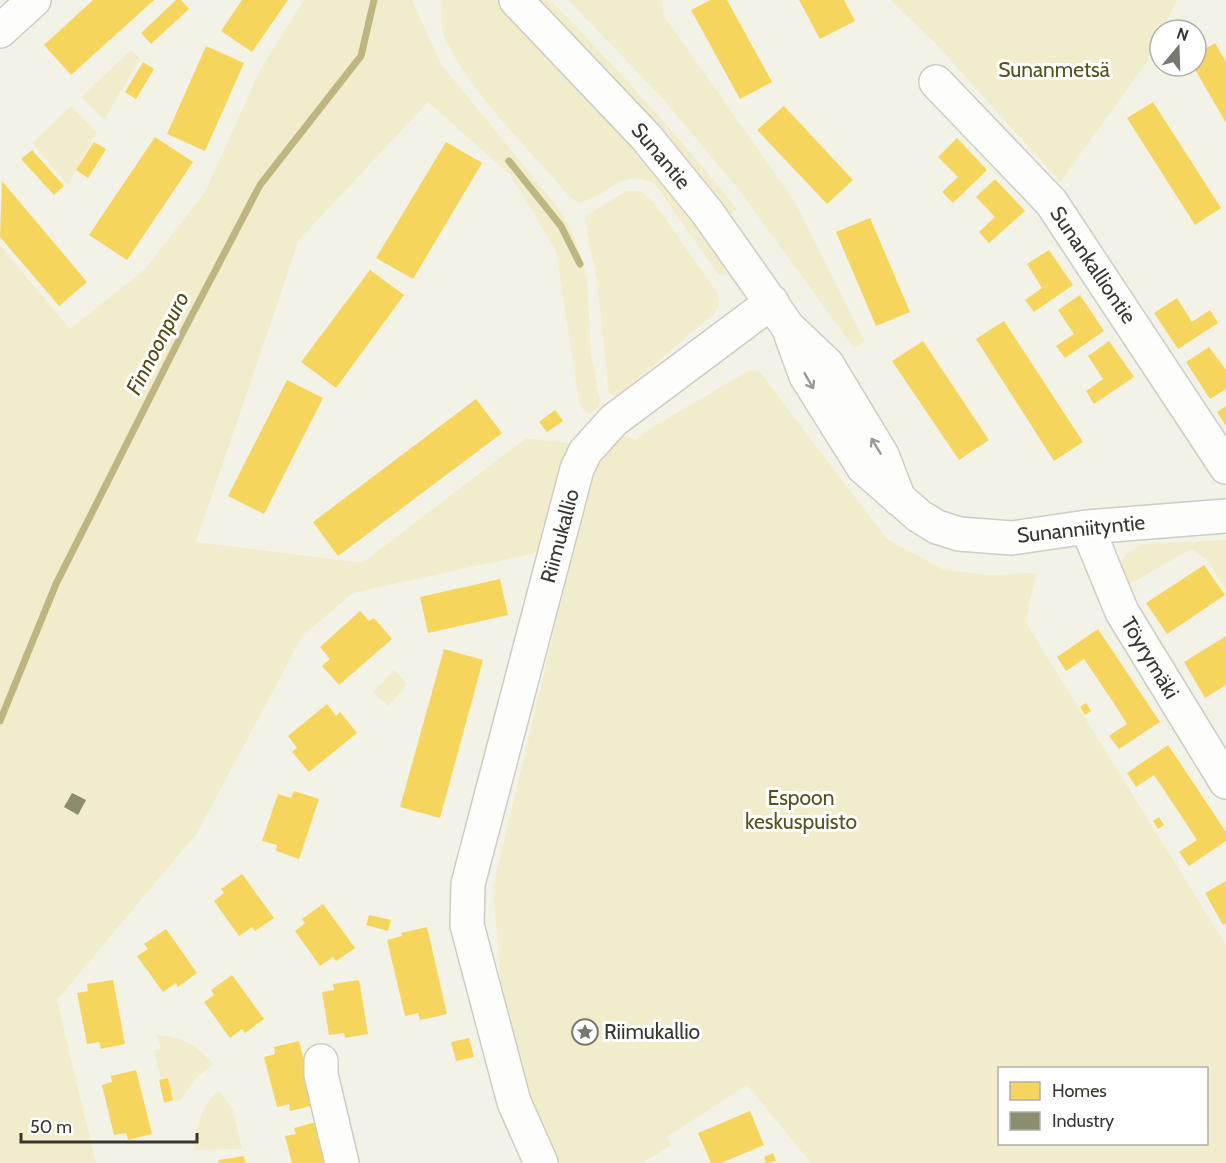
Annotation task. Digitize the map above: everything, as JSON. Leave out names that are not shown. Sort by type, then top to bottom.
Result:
[{"type":"street","points":[[0,31],[34,0]]},
{"type":"street","name":"Sunantie","points":[[516,0],[646,137],[707,212],[780,315],[806,376],[863,466],[899,499],[937,527]]},
{"type":"street","name":"Sunankalliontie","points":[[936,82],[1051,202],[1226,467]]},
{"type":"street","name":"Riimukallio","points":[[541,1163],[514,1102],[467,926],[466,903],[468,884],[577,469],[585,452],[614,420],[780,315]]},
{"type":"street","name":"Sunanniityntie","points":[[937,527],[959,534],[1012,538],[1087,527],[1226,516]]},
{"type":"street","name":"Töyrymäki","points":[[1087,527],[1122,612],[1226,782]]},
{"type":"street","points":[[321,1061],[321,1075],[342,1163]]},
{"type":"green space","points":[[304,0],[412,0],[441,64],[560,210],[573,234],[587,277],[591,355],[600,399],[599,407],[590,414],[584,411],[579,402],[556,251],[511,176],[428,102],[299,240],[196,542],[362,563],[526,438],[569,443],[540,552],[353,593],[303,635],[197,833],[57,1000],[96,1163],[0,1163],[0,245],[70,329],[145,269],[205,192],[261,68]]},
{"type":"green space","points":[[443,0],[497,0],[616,120],[709,237],[727,275],[718,274],[655,184],[643,180],[624,180],[579,203],[569,196],[486,102],[458,62],[442,31]]},
{"type":"green space","points":[[536,0],[550,0],[575,25],[670,128],[737,209],[730,215],[660,132]]},
{"type":"green space","points":[[568,0],[662,0],[664,16],[795,202],[865,342],[854,348],[739,190],[664,100]]},
{"type":"green space","name":"Sunanmetsä","points":[[890,0],[1177,0],[1168,18],[1148,18],[1147,62],[1060,182],[936,44]]},
{"type":"green space","points":[[131,50],[140,59],[104,120],[81,97]]},
{"type":"green space","points":[[71,106],[97,132],[68,185],[32,143]]},
{"type":"green space","points":[[626,191],[641,191],[655,204],[718,294],[719,304],[715,313],[617,396],[609,394],[597,282],[584,217]]},
{"type":"green space","name":"Espoon keskuspuisto","points":[[750,370],[759,371],[887,539],[944,570],[989,575],[1036,573],[1026,623],[1226,945],[1226,1163],[811,1163],[747,1085],[667,1137],[671,1145],[643,1163],[553,1163],[543,1147],[503,1011],[493,887],[596,455],[616,431],[636,440],[649,429]]},
{"type":"green space","points":[[1226,540],[1226,590],[1206,559],[1191,549],[1128,585],[1117,566],[1127,553],[1143,544]]},
{"type":"green space","points":[[394,670],[408,684],[388,706],[373,692]]},
{"type":"green space","points":[[157,1035],[189,1043],[213,1064],[196,1078],[179,1102],[173,1100],[168,1078],[161,1080],[154,1050],[161,1049]]},
{"type":"green space","points":[[219,1091],[233,1110],[242,1149],[194,1150],[201,1117],[208,1103]]},
{"type":"building: Homes","points":[[93,0],[154,0],[71,75],[44,45]]},
{"type":"building: Homes","points":[[176,0],[181,0],[189,9],[151,44],[141,33]]},
{"type":"building: Homes","points":[[242,0],[288,0],[252,52],[221,31]]},
{"type":"building: Homes","points":[[710,0],[727,0],[772,82],[740,99],[691,10]]},
{"type":"building: Homes","points":[[799,0],[844,0],[855,21],[820,39]]},
{"type":"building: Homes","points":[[1215,43],[1226,62],[1226,123],[1200,78],[1208,78],[1208,47]]},
{"type":"building: Homes","points":[[206,46],[244,63],[205,151],[167,134]]},
{"type":"building: Homes","points":[[143,62],[154,69],[136,99],[125,92]]},
{"type":"building: Homes","points":[[1153,102],[1221,208],[1195,225],[1127,118]]},
{"type":"building: Homes","points":[[784,106],[853,180],[827,204],[757,130]]},
{"type":"building: Homes","points":[[155,137],[193,162],[127,260],[89,235]]},
{"type":"building: Homes","points":[[957,138],[987,170],[953,203],[942,192],[958,177],[938,157]]},
{"type":"building: Homes","points":[[94,142],[106,149],[88,178],[76,170]]},
{"type":"building: Homes","points":[[446,142],[482,163],[413,279],[376,258]]},
{"type":"building: Homes","points":[[32,150],[64,186],[54,195],[21,159]]},
{"type":"building: Homes","points":[[995,179],[1025,211],[989,243],[979,232],[995,217],[976,197]]},
{"type":"building: Homes","points":[[2,181],[87,282],[59,306],[0,237]]},
{"type":"building: Homes","points":[[870,218],[910,312],[876,326],[836,232]]},
{"type":"building: Homes","points":[[1049,250],[1073,285],[1034,312],[1025,300],[1042,288],[1027,264]]},
{"type":"building: Homes","points":[[370,270],[404,295],[336,388],[301,362]]},
{"type":"building: Homes","points":[[1080,295],[1104,331],[1065,358],[1056,346],[1074,334],[1058,310]]},
{"type":"building: Homes","points":[[1177,298],[1192,322],[1210,310],[1218,323],[1178,349],[1154,313]]},
{"type":"building: Homes","points":[[1004,321],[1083,442],[1054,461],[976,339]]},
{"type":"building: Homes","points":[[923,341],[989,440],[959,460],[892,361]]},
{"type":"building: Homes","points":[[1109,341],[1134,377],[1094,404],[1086,391],[1103,379],[1088,356]]},
{"type":"building: Homes","points":[[1209,347],[1226,370],[1226,389],[1210,399],[1186,362]]},
{"type":"building: Homes","points":[[287,380],[323,398],[264,514],[228,496]]},
{"type":"building: Homes","points":[[476,399],[502,433],[338,556],[313,522]]},
{"type":"building: Homes","points":[[1226,406],[1226,426],[1217,412]]},
{"type":"building: Homes","points":[[555,410],[563,421],[547,432],[539,422]]},
{"type":"building: Homes","points":[[1204,565],[1225,595],[1167,634],[1146,603]]},
{"type":"building: Homes","points":[[500,579],[508,615],[428,633],[420,597]]},
{"type":"building: Homes","points":[[360,611],[369,621],[374,618],[392,639],[339,685],[322,666],[330,659],[320,647]]},
{"type":"building: Homes","points":[[1098,629],[1160,722],[1119,749],[1109,736],[1127,724],[1113,702],[1084,659],[1066,671],[1057,657]]},
{"type":"building: Homes","points":[[1226,636],[1226,685],[1205,698],[1184,662]]},
{"type":"building: Homes","points":[[444,649],[483,660],[440,818],[400,807]]},
{"type":"building: Homes","points":[[1086,703],[1091,711],[1085,715],[1080,707]]},
{"type":"building: Homes","points":[[327,704],[336,716],[340,712],[357,733],[309,772],[292,752],[297,748],[288,736]]},
{"type":"building: Homes","points":[[1168,745],[1226,832],[1226,841],[1189,866],[1179,852],[1197,840],[1154,775],[1136,787],[1127,773]]},
{"type":"building: Homes","points":[[294,791],[319,799],[299,859],[276,851],[277,845],[262,841],[278,794],[291,798]]},
{"type":"building: Homes","points":[[1159,817],[1164,825],[1158,829],[1153,821]]},
{"type":"building: Homes","points":[[242,874],[274,918],[255,931],[252,927],[239,936],[214,901],[224,893],[221,889]]},
{"type":"building: Homes","points":[[1226,881],[1226,924],[1223,925],[1205,893]]},
{"type":"building: Homes","points":[[323,904],[355,948],[336,961],[333,957],[320,966],[295,931],[305,923],[302,919]]},
{"type":"building: Homes","points":[[369,915],[391,920],[388,931],[366,925]]},
{"type":"building: Homes","points":[[427,927],[447,1014],[420,1020],[418,1013],[405,1016],[387,940],[402,936],[401,933]]},
{"type":"building: Homes","points":[[166,929],[197,973],[178,987],[176,983],[163,992],[137,956],[148,949],[144,944]]},
{"type":"building: Homes","points":[[232,975],[264,1019],[245,1033],[242,1029],[230,1038],[204,1002],[214,995],[211,990]]},
{"type":"building: Homes","points":[[113,980],[125,1044],[101,1049],[99,1042],[87,1044],[77,993],[88,991],[87,984]]},
{"type":"building: Homes","points":[[359,980],[368,1034],[345,1038],[344,1033],[329,1035],[322,992],[334,990],[333,984]]},
{"type":"building: Homes","points":[[469,1038],[474,1057],[456,1061],[451,1042]]},
{"type":"building: Homes","points":[[299,1041],[315,1105],[290,1111],[289,1104],[277,1107],[264,1057],[275,1054],[274,1047]]},
{"type":"building: Homes","points":[[136,1070],[152,1134],[128,1140],[126,1133],[114,1135],[102,1085],[112,1082],[111,1076]]},
{"type":"building: Homes","points":[[168,1078],[173,1100],[164,1103],[159,1080]]},
{"type":"building: Homes","points":[[750,1111],[764,1145],[721,1163],[711,1163],[698,1133]]},
{"type":"building: Homes","points":[[320,1121],[330,1163],[292,1163],[285,1136],[296,1134],[294,1128]]},
{"type":"building: Homes","points":[[773,1153],[776,1161],[766,1163],[764,1157]]},
{"type":"building: Homes","points":[[244,1156],[245,1163],[219,1163],[218,1160]]},
{"type":"building: Industry","points":[[72,793],[86,800],[78,815],[64,807]]},
{"type":"waterway","name":"Finnoonpuro","points":[[0,721],[56,584],[181,336],[260,185],[361,56],[374,0]]},
{"type":"waterway","points":[[509,161],[561,226],[580,264]]},
{"type":"place","name":"Riimukallio","points":[[585,1032]]}]
